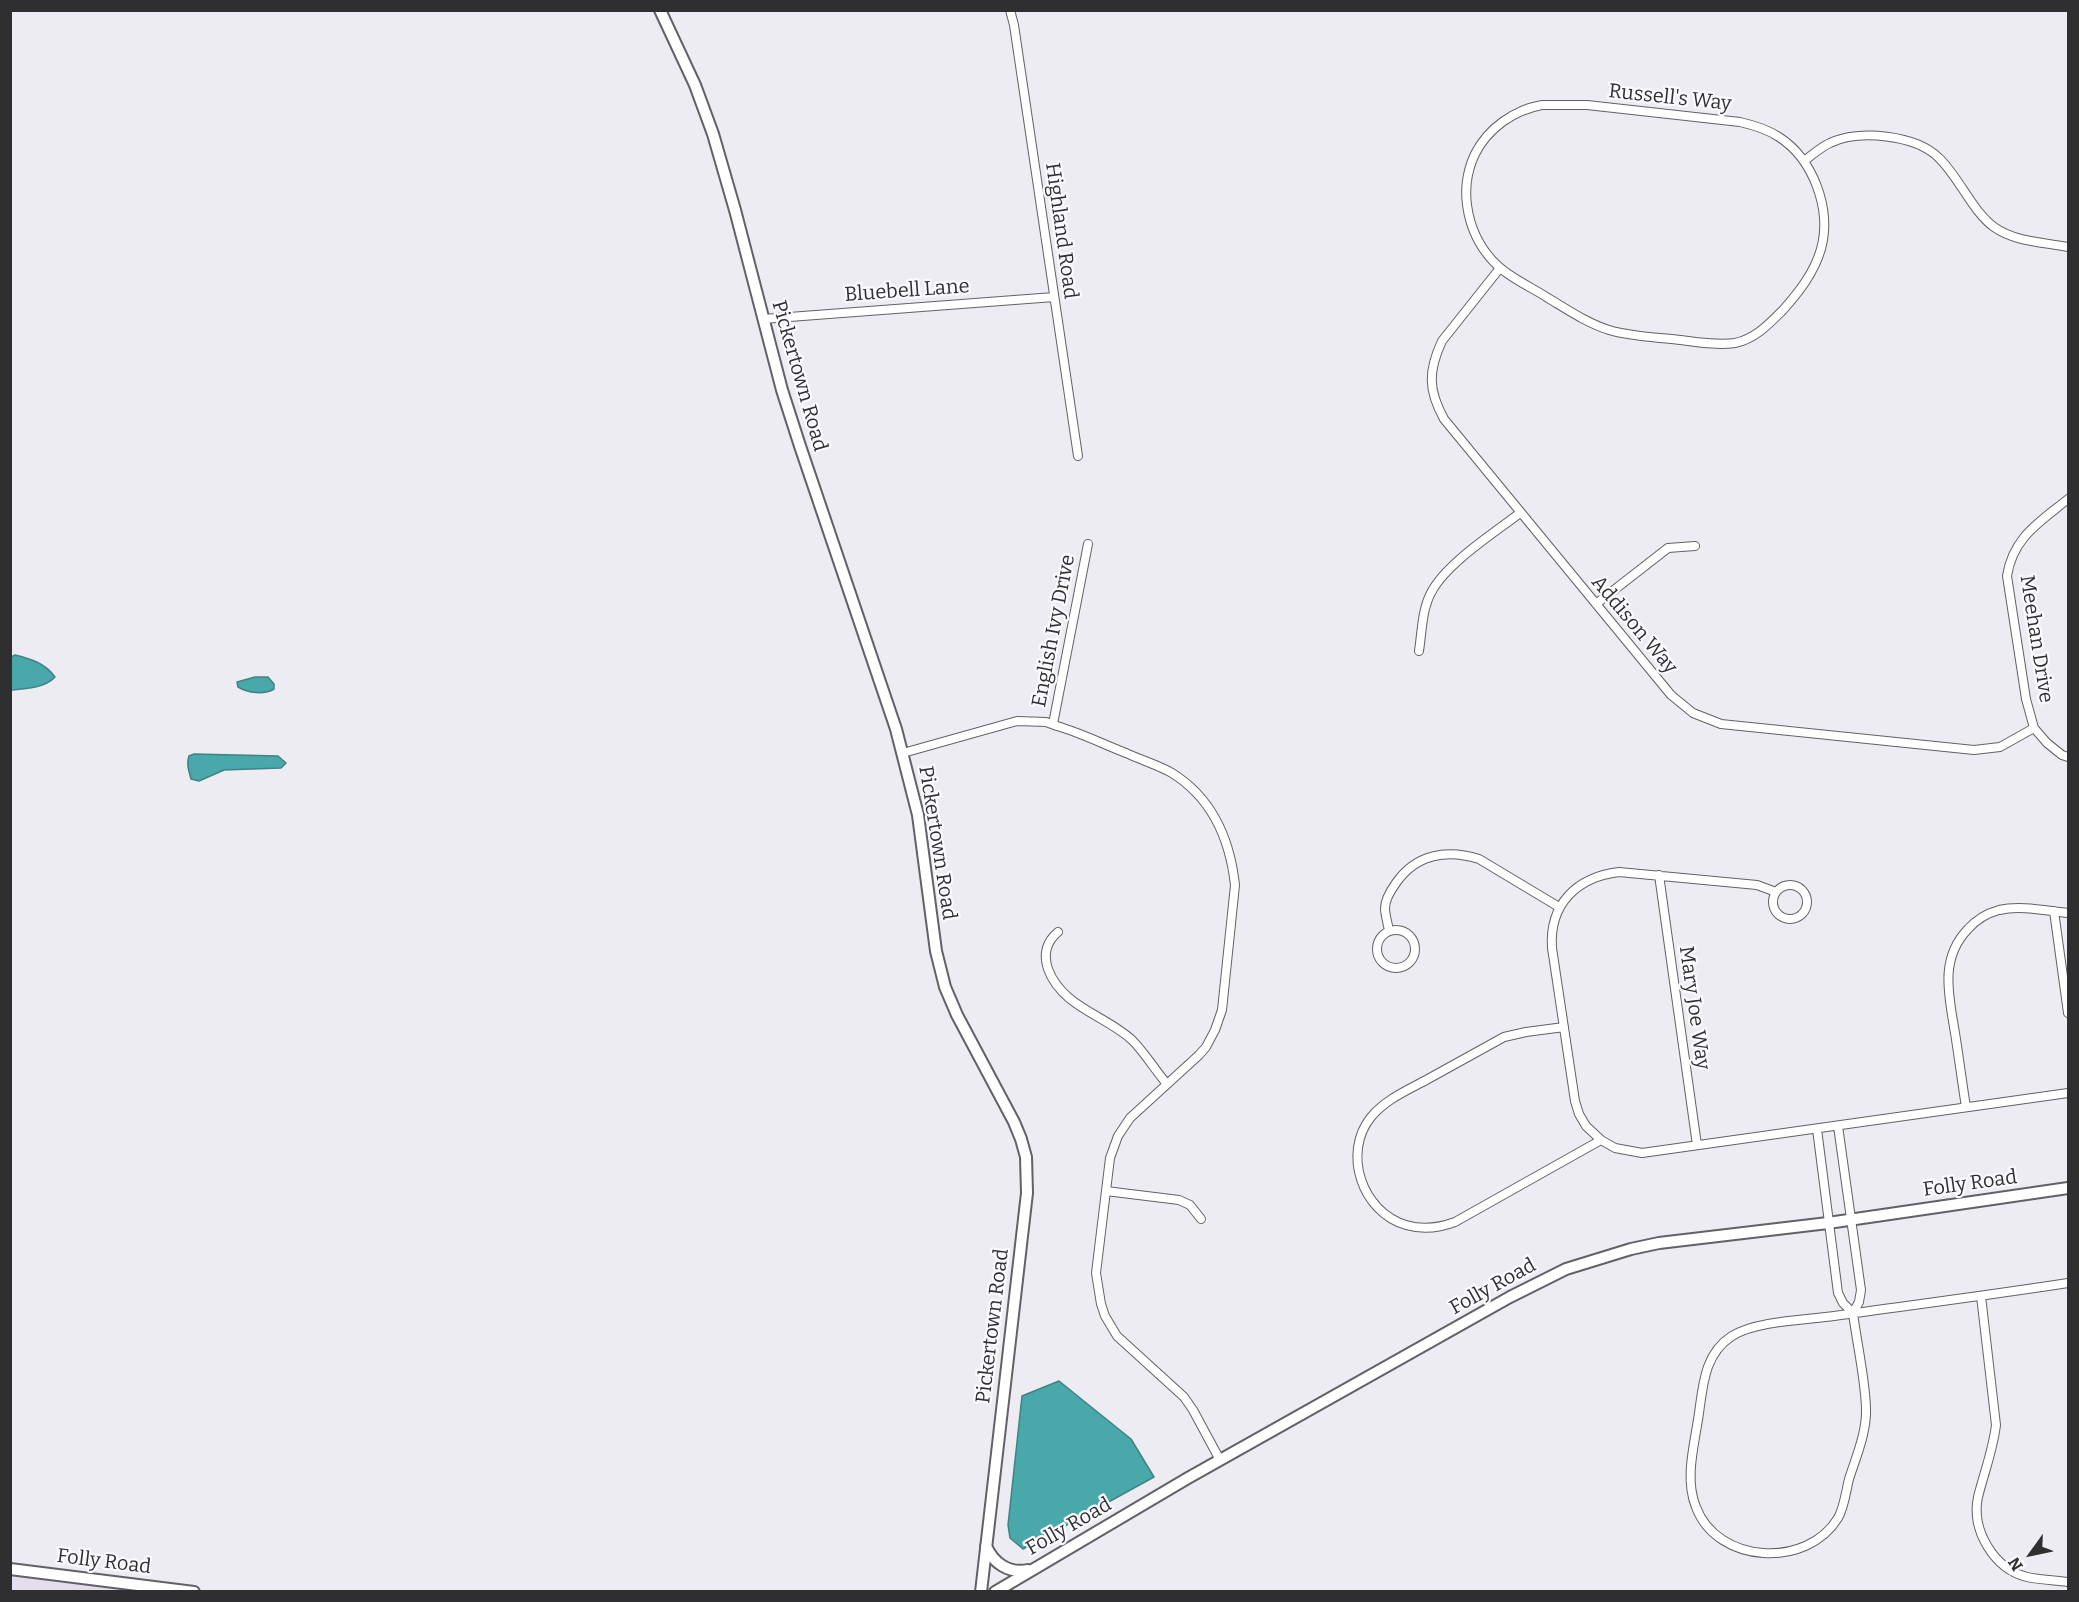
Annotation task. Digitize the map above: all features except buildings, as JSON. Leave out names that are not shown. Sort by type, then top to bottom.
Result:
[{"type":"street","name":"Pickertown Road","points":[[660,10],[713,134],[800,446],[903,753],[918,815],[936,951],[945,987],[1021,1139],[1028,1175],[981,1592]]},
{"type":"street","name":"Highland Road","points":[[1010,10],[1016,37],[1078,456]]},
{"type":"street","name":"Russell's Way","points":[[1551,104],[1587,105],[1740,122],[1778,136],[1804,161],[1821,199],[1824,228],[1821,249],[1808,278],[1785,307],[1765,328],[1752,337],[1737,342],[1719,344],[1626,334],[1583,319],[1500,268],[1478,241],[1471,226],[1467,204],[1467,180],[1476,152],[1493,130],[1529,107],[1551,104]]},
{"type":"street","points":[[1804,161],[1829,143],[1847,137],[1863,135],[1910,141],[1926,147],[1940,158],[1990,225],[2005,234],[2022,239],[2068,247]]},
{"type":"street","name":"Addison Way","points":[[1500,268],[1442,341],[1436,353],[1431,378],[1433,393],[1444,419],[1657,678],[1681,704],[1692,713],[1721,724],[1974,750],[2000,747],[2034,728]]},
{"type":"street","name":"Bluebell Lane","points":[[763,319],[1054,297]]},
{"type":"street","name":"Meehan Drive","points":[[2068,499],[2033,528],[2017,545],[2009,562],[2007,576],[2026,699],[2034,728],[2047,743],[2068,757]]},
{"type":"street","points":[[1419,651],[1425,611],[1432,591],[1449,568],[1520,513]]},
{"type":"street","name":"English Ivy Drive","points":[[1053,724],[1088,544]]},
{"type":"street","points":[[1596,604],[1668,548],[1695,546]]},
{"type":"street","points":[[903,753],[1017,721],[1053,724],[1172,773],[1202,798],[1216,819],[1231,854],[1235,885],[1220,1018],[1206,1047],[1130,1118],[1123,1128],[1110,1158],[1096,1273],[1106,1316],[1117,1336],[1184,1397],[1220,1460]]},
{"type":"street","points":[[1389,931],[1385,908],[1399,878],[1418,862],[1444,853],[1479,859],[1559,907]]},
{"type":"street","points":[[1776,892],[1757,885],[1619,872],[1599,875],[1588,880],[1559,907],[1552,927],[1551,942],[1577,1107],[1586,1126],[1601,1140],[1615,1148],[1642,1152],[2068,1093]]},
{"type":"street","name":"Mary Joe Way","points":[[1659,875],[1697,1145]]},
{"type":"street","points":[[1788,885],[1800,888],[1808,900],[1804,912],[1793,919],[1780,916],[1773,905],[1776,892],[1788,885]]},
{"type":"street","points":[[1966,1107],[1947,981],[1950,957],[1956,944],[1971,925],[1992,913],[2016,908],[2068,913]]},
{"type":"street","points":[[2054,911],[2068,1012]]},
{"type":"street","points":[[1389,931],[1403,931],[1414,941],[1414,956],[1404,966],[1389,966],[1379,956],[1379,942],[1389,931]]},
{"type":"street","points":[[1058,932],[1052,937],[1045,953],[1050,976],[1058,987],[1077,1004],[1132,1040],[1167,1084]]},
{"type":"street","points":[[1564,1027],[1504,1037],[1386,1103],[1369,1120],[1360,1141],[1357,1160],[1362,1183],[1374,1203],[1392,1219],[1419,1228],[1442,1227],[1455,1222],[1601,1140]]},
{"type":"street","points":[[1838,1126],[1861,1290],[1859,1302],[1853,1313],[1866,1408],[1863,1432],[1839,1517],[1814,1543],[1806,1548],[1786,1553],[1741,1549],[1723,1541],[1708,1528],[1696,1508],[1690,1482],[1704,1376],[1712,1356],[1729,1338],[1747,1328],[1853,1313],[1981,1296],[2068,1283]]},
{"type":"street","points":[[1817,1129],[1838,1293],[1843,1303],[1853,1313]]},
{"type":"street","name":"Folly Road","points":[[994,1592],[1220,1460],[1510,1297],[1566,1269],[1621,1252],[1659,1244],[1851,1220],[2068,1188]]},
{"type":"street","points":[[1106,1191],[1179,1200],[1190,1205],[1202,1219]]},
{"type":"street","points":[[1981,1296],[1996,1414],[1993,1444],[1978,1499],[1977,1516],[1982,1535],[1996,1557],[2014,1571],[2026,1576],[2068,1582]]},
{"type":"street","points":[[986,1546],[993,1558],[1003,1567],[1022,1572],[1032,1569]]},
{"type":"street","name":"Folly Road","points":[[10,1569],[194,1592]]},
{"type":"shaded area","points":[[11,1569],[194,1592],[11,1592]]},
{"type":"water","points":[[15,655],[42,665],[55,677],[40,686],[11,690],[11,657]]},
{"type":"water","points":[[255,677],[268,677],[274,684],[274,689],[256,692],[238,687],[237,682]]},
{"type":"water","points":[[194,754],[278,756],[286,763],[281,768],[224,770],[199,781],[191,779],[188,767],[189,756]]},
{"type":"water","points":[[1059,1381],[1131,1439],[1154,1477],[1023,1549],[1010,1538],[1008,1525],[1022,1396]]}]
